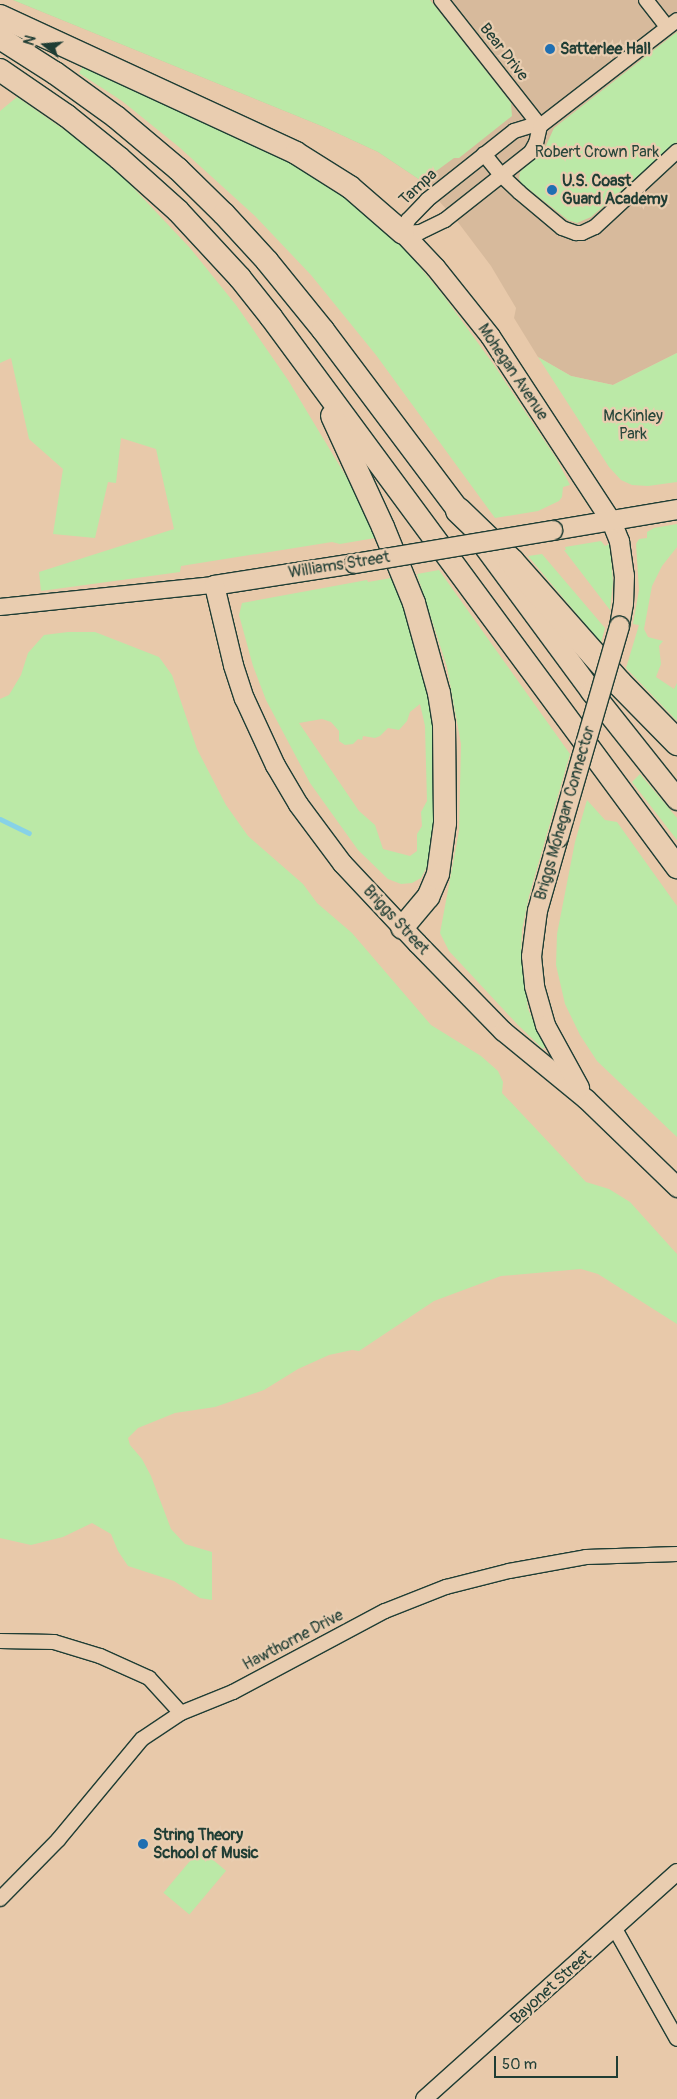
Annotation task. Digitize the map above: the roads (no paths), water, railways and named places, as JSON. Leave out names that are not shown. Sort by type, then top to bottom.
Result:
[{"type":"highway","points":[[0,16],[296,153],[350,187],[403,233]]},
{"type":"highway","points":[[0,38],[48,68],[116,117],[178,169],[224,214],[314,318],[458,510],[523,573],[619,683],[677,742]]},
{"type":"highway","points":[[0,70],[79,125],[178,211],[248,288],[677,866]]},
{"type":"highway","points":[[311,372],[398,564],[414,604],[440,694],[446,756],[443,849],[433,887],[402,928]]},
{"type":"main road","name":"Mohegan Avenue","points":[[403,233],[435,267],[490,336],[610,521]]},
{"type":"main road","name":"Williams Street","points":[[214,585],[677,509]]},
{"type":"main road","points":[[458,510],[591,691],[677,799]]},
{"type":"main road","name":"Briggs Mohegan Connector","points":[[586,1099],[554,1043],[540,1010],[534,986],[531,956],[533,935],[558,837],[619,626],[623,602],[624,575],[619,540],[610,521]]},
{"type":"main road","name":"Briggs Street","points":[[214,585],[233,665],[248,706],[275,765],[314,828],[342,863],[402,928],[510,1038],[586,1099],[677,1187]]},
{"type":"street","name":"Bear Drive","points":[[441,0],[540,126]]},
{"type":"street","points":[[646,0],[672,23]]},
{"type":"street","name":"Tampa","points":[[540,126],[536,143],[531,152],[501,176],[434,227],[420,232],[403,233],[408,220],[427,200],[484,154],[514,131],[530,126],[540,126],[672,23]]},
{"type":"street","points":[[484,154],[501,176],[562,228],[582,233],[595,227],[677,151]]},
{"type":"street","name":"Williams Street","points":[[0,607],[214,585]]},
{"type":"street","name":"Hawthorne Drive","points":[[0,1899],[58,1840],[142,1739],[182,1713],[240,1688],[385,1611],[446,1587],[509,1571],[586,1557],[677,1554]]},
{"type":"street","points":[[0,1641],[54,1642],[100,1656],[149,1678],[182,1713]]},
{"type":"street","name":"Bayonet Street","points":[[424,2099],[677,1872]]},
{"type":"street","points":[[615,1929],[677,2039]]},
{"type":"waterway","points":[[0,819],[29,833]]},
{"type":"place","name":"Satterlee Hall","points":[[550,49]]},
{"type":"place","name":"U.S. Coast Guard Academy","points":[[552,190]]},
{"type":"place","name":"String Theory School of Music","points":[[143,1844]]},
{"type":"park label","name":"Robert Crown Park","points":[[597,152]]},
{"type":"park label","name":"McKinley Park","points":[[633,425]]}]
